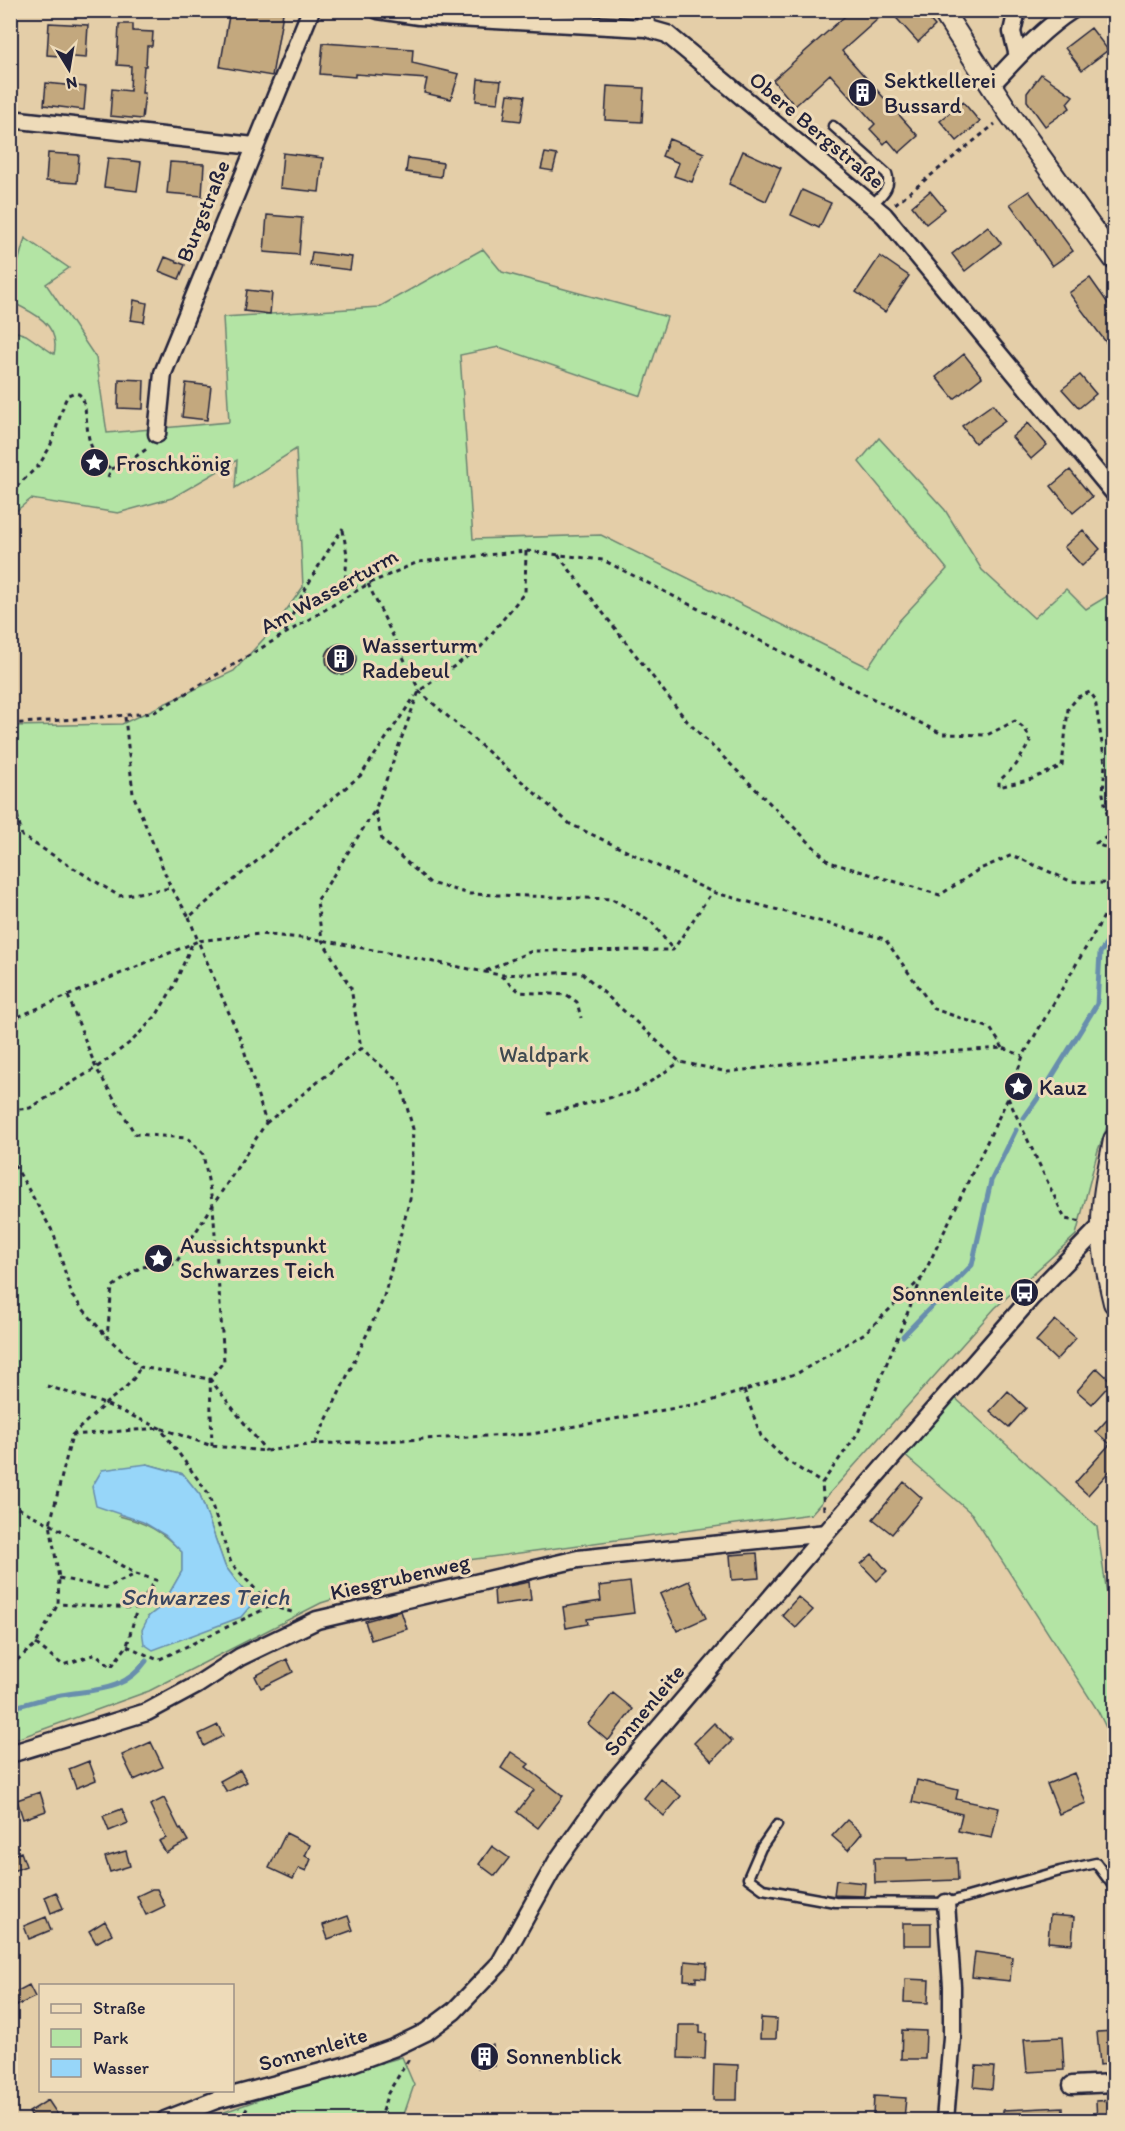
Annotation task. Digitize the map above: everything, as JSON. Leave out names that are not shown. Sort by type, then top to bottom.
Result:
[{"type":"street","name":"Burgstraße","points":[[157,434],[163,373],[311,10]]},
{"type":"street","name":"Obere Bergstraße","points":[[378,10],[646,28],[667,34],[878,210],[1114,493]]},
{"type":"street","points":[[645,10],[646,28]]},
{"type":"street","points":[[942,10],[990,86],[1114,259]]},
{"type":"street","points":[[1017,10],[1012,32],[1018,56]]},
{"type":"street","points":[[990,86],[1018,56],[1062,16],[1072,10]]},
{"type":"street","points":[[10,118],[254,146]]},
{"type":"street","points":[[1114,1140],[1103,1198],[1102,1225],[1114,1303]]},
{"type":"street","name":"Sonnenleite","points":[[165,2121],[216,2100],[344,2066],[393,2048],[426,2032],[454,2012],[500,1963],[557,1862],[613,1782],[1030,1299],[1102,1225]]},
{"type":"street","name":"Kiesgrubenweg","points":[[10,1754],[147,1712],[197,1685],[240,1657],[317,1620],[578,1559],[826,1533]]},
{"type":"street","points":[[945,2121],[952,2016],[946,1903]]},
{"type":"street","points":[[1072,2085],[1114,2083]]},
{"type":"lane","points":[[833,126],[887,174],[888,187],[878,210]]},
{"type":"lane","points":[[777,1825],[761,1848],[748,1878],[763,1889],[836,1902],[946,1903],[1060,1870],[1096,1863],[1114,1887]]},
{"type":"path","points":[[878,210],[1009,113]]},
{"type":"path","points":[[10,493],[39,465],[50,447],[64,400],[68,395],[74,393],[79,394],[83,399],[89,443],[93,452],[111,469]]},
{"type":"path","points":[[107,477],[111,469],[125,464],[152,444],[157,434]]},
{"type":"path","points":[[285,633],[295,609],[343,528],[347,555],[345,585],[361,588]]},
{"type":"path","points":[[189,917],[361,775],[419,691],[480,648],[525,592],[526,551]]},
{"type":"path","name":"Am Wasserturm","points":[[10,724],[125,717],[153,713],[368,584],[418,562],[526,551],[603,560],[942,734],[987,735],[1016,721],[1026,730],[1030,742],[1016,765],[999,781],[999,787],[1032,779],[1062,766],[1068,709],[1078,697],[1090,692],[1095,699],[1105,763],[1103,794],[1108,818],[1114,818]]},
{"type":"path","points":[[558,555],[687,721],[829,862],[940,895],[978,870],[1012,855],[1070,880],[1114,884]]},
{"type":"path","points":[[368,584],[419,691],[570,824],[712,892],[885,939],[934,1009],[990,1028],[1003,1048]]},
{"type":"path","points":[[315,1444],[383,1300],[410,1199],[413,1129],[400,1082],[361,1048],[351,988],[322,940],[316,901],[375,810],[419,691]]},
{"type":"path","points":[[125,717],[133,794],[171,888],[189,917],[242,1043],[266,1123]]},
{"type":"path","points":[[10,801],[14,802],[22,836],[119,896],[171,888]]},
{"type":"path","points":[[375,810],[382,840],[430,883],[470,894],[612,899],[651,921],[673,950]]},
{"type":"path","points":[[1114,831],[1096,843],[1114,850]]},
{"type":"path","points":[[673,950],[712,892]]},
{"type":"path","points":[[744,1390],[761,1436],[787,1461],[822,1483],[858,1432],[922,1278],[1008,1098],[1023,1056],[1114,899]]},
{"type":"path","points":[[10,1020],[198,941],[259,934],[322,940],[500,975],[581,972],[680,1062],[728,1072],[824,1060],[1003,1048],[1023,1056]]},
{"type":"path","points":[[10,1110],[30,1108],[96,1068],[132,1041],[156,1016],[174,986],[192,944]]},
{"type":"path","points":[[484,972],[532,951],[673,950]]},
{"type":"path","points":[[500,975],[520,992],[567,995],[577,1002],[581,1018]]},
{"type":"path","points":[[69,996],[96,1068],[135,1134],[187,1138],[203,1154],[213,1206],[224,1361],[210,1379],[213,1446]]},
{"type":"path","points":[[107,1337],[112,1287],[141,1267],[175,1264],[266,1123],[361,1048]]},
{"type":"path","points":[[547,1114],[636,1091],[680,1062]]},
{"type":"path","points":[[1008,1098],[1065,1219]]},
{"type":"path","points":[[10,1157],[54,1234],[72,1296],[107,1337],[140,1367],[210,1379],[266,1451]]},
{"type":"path","points":[[47,1386],[105,1404],[160,1428],[213,1446],[266,1451],[315,1444],[532,1434],[708,1402],[798,1373],[865,1333],[922,1278]]},
{"type":"path","points":[[10,1666],[36,1644],[58,1604],[59,1578],[50,1524],[72,1435],[125,1388],[140,1367]]},
{"type":"path","points":[[72,1435],[160,1428]]},
{"type":"path","points":[[127,1646],[158,1660],[270,1606],[231,1563],[208,1493],[160,1428]]},
{"type":"path","points":[[10,1504],[50,1524],[136,1574],[156,1580],[137,1608],[127,1646],[111,1667],[96,1654],[63,1665],[36,1644]]},
{"type":"path","points":[[59,1578],[106,1588],[136,1574]]},
{"type":"path","points":[[58,1604],[137,1608]]},
{"type":"path","points":[[379,2121],[388,2093],[402,2070]]},
{"type":"green space","name":"Waldpark","points":[[25,238],[69,268],[46,284],[96,358],[107,433],[229,422],[223,317],[379,307],[483,249],[502,272],[667,317],[641,396],[499,347],[460,355],[473,539],[601,535],[868,667],[898,622],[947,569],[859,462],[879,438],[945,510],[982,570],[1034,618],[1066,589],[1086,609],[1114,592],[1114,1109],[1098,1150],[1076,1235],[995,1308],[811,1514],[453,1562],[321,1603],[149,1691],[11,1741],[11,726],[122,724],[234,671],[272,630],[303,587],[296,449],[235,488],[237,460],[172,498],[118,513],[31,499],[11,515],[11,330],[26,335],[54,354],[55,344],[49,327],[43,321],[28,310],[11,302],[11,287]],"holes":[[[147,1464],[183,1474],[200,1495],[225,1566],[253,1603],[149,1616],[162,1606],[182,1571],[182,1552],[168,1538],[154,1529],[119,1516]]]},
{"type":"green space","points":[[952,1395],[1097,1527],[1108,1600],[1114,1609],[1114,1770],[1113,1742],[1098,1711],[972,1514],[903,1454]]},
{"type":"green space","points":[[402,2057],[414,2085],[402,2120],[202,2120],[272,2095]]},
{"type":"water","name":"Schwarzes Teich","points":[[147,1464],[183,1474],[200,1495],[225,1566],[253,1603],[241,1617],[153,1650],[144,1644],[142,1630],[149,1616],[162,1606],[182,1571],[182,1552],[165,1535],[143,1522],[96,1506],[92,1487],[102,1470]]},
{"type":"building","points":[[230,10],[269,10],[283,13],[272,76],[220,67]]},
{"type":"building","name":"Sektkellerei Bussard","points":[[852,10],[888,10],[842,51],[918,136],[899,153],[888,140],[884,144],[870,129],[875,124],[830,74],[795,106],[773,80]]},
{"type":"building","name":"Sektkellerei Bussard","points":[[889,10],[921,10],[935,26],[918,42]]},
{"type":"building","points":[[49,23],[88,25],[86,58],[47,55]]},
{"type":"building","points":[[119,24],[133,24],[133,31],[153,32],[152,46],[147,46],[146,66],[144,66],[142,93],[145,93],[142,119],[110,116],[112,89],[130,91],[131,66],[117,65]]},
{"type":"building","points":[[1091,28],[1108,50],[1082,70],[1065,48]]},
{"type":"building","points":[[323,43],[413,49],[412,63],[459,74],[451,99],[424,93],[427,79],[320,74]]},
{"type":"building","points":[[1041,74],[1073,96],[1067,103],[1070,108],[1045,126],[1027,101],[1027,93]]},
{"type":"building","points":[[478,79],[501,81],[498,103],[476,101]]},
{"type":"building","points":[[46,83],[86,87],[84,110],[44,105]]},
{"type":"building","points":[[607,86],[644,88],[642,122],[605,120]]},
{"type":"building","points":[[508,94],[525,96],[521,121],[504,119]]},
{"type":"building","points":[[963,102],[980,122],[957,141],[940,121]]},
{"type":"building","points":[[669,139],[704,153],[692,182],[674,176],[679,163],[662,156]]},
{"type":"building","points":[[743,151],[781,168],[766,201],[729,184]]},
{"type":"building","points":[[48,153],[79,155],[77,183],[46,181]]},
{"type":"building","points":[[283,153],[323,158],[319,192],[280,188]]},
{"type":"building","points":[[545,153],[557,155],[553,171],[541,169]]},
{"type":"building","points":[[108,158],[141,162],[137,191],[104,187]]},
{"type":"building","points":[[408,158],[443,163],[441,177],[406,172]]},
{"type":"building","points":[[170,162],[204,164],[202,196],[167,193]]},
{"type":"building","points":[[802,190],[831,203],[819,228],[791,215]]},
{"type":"building","points":[[930,191],[945,209],[926,224],[912,206]]},
{"type":"building","points":[[1029,191],[1073,251],[1052,266],[1010,204]]},
{"type":"building","points":[[267,215],[302,218],[299,255],[264,252]]},
{"type":"building","points":[[988,226],[1001,243],[965,271],[952,254]]},
{"type":"building","points":[[312,252],[352,257],[350,270],[310,265]]},
{"type":"building","points":[[880,256],[909,276],[885,312],[856,292]]},
{"type":"building","points":[[165,257],[185,265],[179,279],[159,271]]},
{"type":"building","points":[[1090,278],[1114,312],[1114,353],[1069,293]]},
{"type":"building","points":[[247,290],[272,293],[270,314],[244,311]]},
{"type":"building","points":[[134,300],[147,303],[144,322],[131,320]]},
{"type":"building","points":[[964,354],[982,377],[954,399],[936,377]]},
{"type":"building","points":[[1080,375],[1096,394],[1079,408],[1062,389]]},
{"type":"building","points":[[119,379],[144,380],[143,409],[118,408]]},
{"type":"building","points":[[186,383],[211,386],[207,420],[182,417]]},
{"type":"building","points":[[993,404],[1005,421],[975,443],[962,426]]},
{"type":"building","points":[[1028,423],[1047,445],[1031,459],[1012,437]]},
{"type":"building","points":[[1070,470],[1092,497],[1073,513],[1051,486]]},
{"type":"building","points":[[1083,530],[1100,549],[1082,566],[1064,547]]},
{"type":"building","name":"Wasserturm Radebeul","points":[[341,644],[351,649],[356,659],[351,669],[341,674],[331,669],[326,659],[331,649]]},
{"type":"building","points":[[1055,1320],[1076,1338],[1056,1360],[1036,1341]]},
{"type":"building","points":[[1097,1368],[1112,1382],[1092,1404],[1077,1391]]},
{"type":"building","points":[[1008,1391],[1026,1408],[1009,1427],[990,1411]]},
{"type":"building","points":[[1114,1412],[1114,1466],[1088,1495],[1075,1483],[1110,1444],[1096,1432]]},
{"type":"building","points":[[904,1482],[922,1498],[892,1534],[873,1519]]},
{"type":"building","points":[[757,1553],[759,1578],[732,1580],[730,1555]]},
{"type":"building","points":[[872,1554],[887,1571],[877,1581],[861,1564]]},
{"type":"building","points":[[689,1581],[706,1618],[677,1631],[660,1594]]},
{"type":"building","points":[[529,1582],[531,1600],[495,1605],[494,1589]]},
{"type":"building","points":[[630,1582],[634,1613],[587,1619],[588,1624],[566,1628],[563,1607],[601,1601],[599,1586]]},
{"type":"building","points":[[798,1597],[813,1610],[796,1628],[782,1615]]},
{"type":"building","points":[[401,1611],[407,1629],[371,1640],[365,1621]]},
{"type":"building","points":[[287,1659],[293,1672],[261,1688],[255,1676]]},
{"type":"building","points":[[613,1693],[633,1709],[608,1741],[588,1724]]},
{"type":"building","points":[[714,1723],[732,1741],[712,1761],[694,1743]]},
{"type":"building","points":[[218,1725],[223,1736],[204,1746],[199,1734]]},
{"type":"building","points":[[151,1742],[163,1767],[134,1780],[122,1755]]},
{"type":"building","points":[[511,1752],[529,1764],[526,1767],[563,1796],[538,1828],[517,1812],[534,1790],[501,1768]]},
{"type":"building","points":[[89,1761],[96,1780],[76,1788],[69,1769]]},
{"type":"building","points":[[240,1770],[247,1782],[227,1792],[220,1781]]},
{"type":"building","points":[[1074,1773],[1086,1803],[1059,1814],[1047,1784]]},
{"type":"building","points":[[660,1778],[681,1796],[664,1816],[644,1798]]},
{"type":"building","points":[[917,1780],[958,1790],[956,1799],[999,1808],[992,1838],[958,1831],[962,1814],[912,1802]]},
{"type":"building","points":[[40,1792],[46,1811],[23,1819],[17,1800]]},
{"type":"building","points":[[164,1798],[188,1841],[166,1853],[159,1841],[166,1838],[150,1805]]},
{"type":"building","points":[[122,1809],[128,1823],[109,1831],[103,1816]]},
{"type":"building","points":[[847,1820],[862,1833],[848,1850],[832,1836]]},
{"type":"building","points":[[286,1833],[310,1845],[305,1856],[311,1859],[306,1871],[299,1868],[293,1879],[269,1868]]},
{"type":"building","points":[[492,1846],[509,1858],[495,1876],[479,1864]]},
{"type":"building","points":[[126,1851],[130,1866],[110,1872],[105,1857]]},
{"type":"building","points":[[21,1852],[26,1866],[10,1872],[10,1856]]},
{"type":"building","points":[[874,1858],[907,1858],[907,1860],[957,1858],[958,1880],[875,1883]]},
{"type":"building","points":[[836,1880],[865,1883],[864,1896],[834,1895]]},
{"type":"building","points":[[157,1889],[165,1906],[146,1915],[137,1896]]},
{"type":"building","points":[[56,1892],[63,1908],[51,1913],[45,1897]]},
{"type":"building","points":[[1050,1915],[1074,1917],[1072,1944],[1048,1942]]},
{"type":"building","points":[[348,1916],[353,1930],[328,1939],[323,1925]]},
{"type":"building","points":[[46,1917],[51,1930],[29,1939],[24,1926]]},
{"type":"building","points":[[105,1921],[112,1934],[96,1943],[89,1931]]},
{"type":"building","points":[[903,1923],[931,1923],[931,1945],[903,1945]]},
{"type":"building","points":[[975,1952],[1012,1957],[1010,1981],[972,1977]]},
{"type":"building","points":[[685,1961],[707,1963],[706,1978],[696,1977],[696,1981],[684,1980]]},
{"type":"building","points":[[905,1979],[929,1980],[928,2003],[904,2002]]},
{"type":"building","points":[[29,1985],[35,1997],[10,2009],[10,1995]]},
{"type":"building","points":[[761,2018],[777,2019],[776,2039],[760,2039]]},
{"type":"building","points":[[679,2025],[700,2025],[700,2033],[706,2034],[705,2059],[678,2058]]},
{"type":"building","points":[[902,2030],[926,2031],[925,2059],[901,2059]]},
{"type":"building","points":[[1114,2031],[1114,2063],[1100,2065],[1097,2032]]},
{"type":"building","points":[[1062,2037],[1064,2070],[1027,2072],[1024,2039]]},
{"type":"building","name":"Sonnenblick","points":[[493,2045],[495,2066],[478,2068],[476,2046]]},
{"type":"building","points":[[714,2064],[738,2065],[737,2100],[713,2100]]},
{"type":"building","points":[[976,2066],[994,2067],[992,2089],[974,2087]]},
{"type":"building","points":[[874,2096],[906,2098],[904,2118],[873,2116]]},
{"type":"building","points":[[48,2100],[58,2115],[49,2121],[34,2121],[29,2112]]},
{"type":"building","points":[[1114,2100],[1114,2121],[1097,2121],[1096,2101]]},
{"type":"building","points":[[1063,2107],[1063,2121],[1003,2121],[1003,2110]]},
{"type":"waterway","points":[[1024,1118],[1097,1004],[1100,953],[1114,933]]},
{"type":"waterway","points":[[903,1336],[972,1265],[991,1181],[1016,1130]]},
{"type":"waterway","points":[[10,1708],[55,1696],[97,1690],[118,1684],[128,1679],[146,1661]]},
{"type":"place","name":"Sektkellerei Bussard","points":[[863,93]]},
{"type":"place","name":"Froschkönig","points":[[95,463]]},
{"type":"place","name":"Wasserturm Radebeul","points":[[341,658]]},
{"type":"place","name":"Kauz","points":[[1018,1087]]},
{"type":"place","name":"Aussichtspunkt Schwarzes Teich","points":[[159,1258]]},
{"type":"place","name":"Sonnenleite","points":[[1025,1293]]},
{"type":"place","name":"Sonnenblick","points":[[485,2056]]}]
